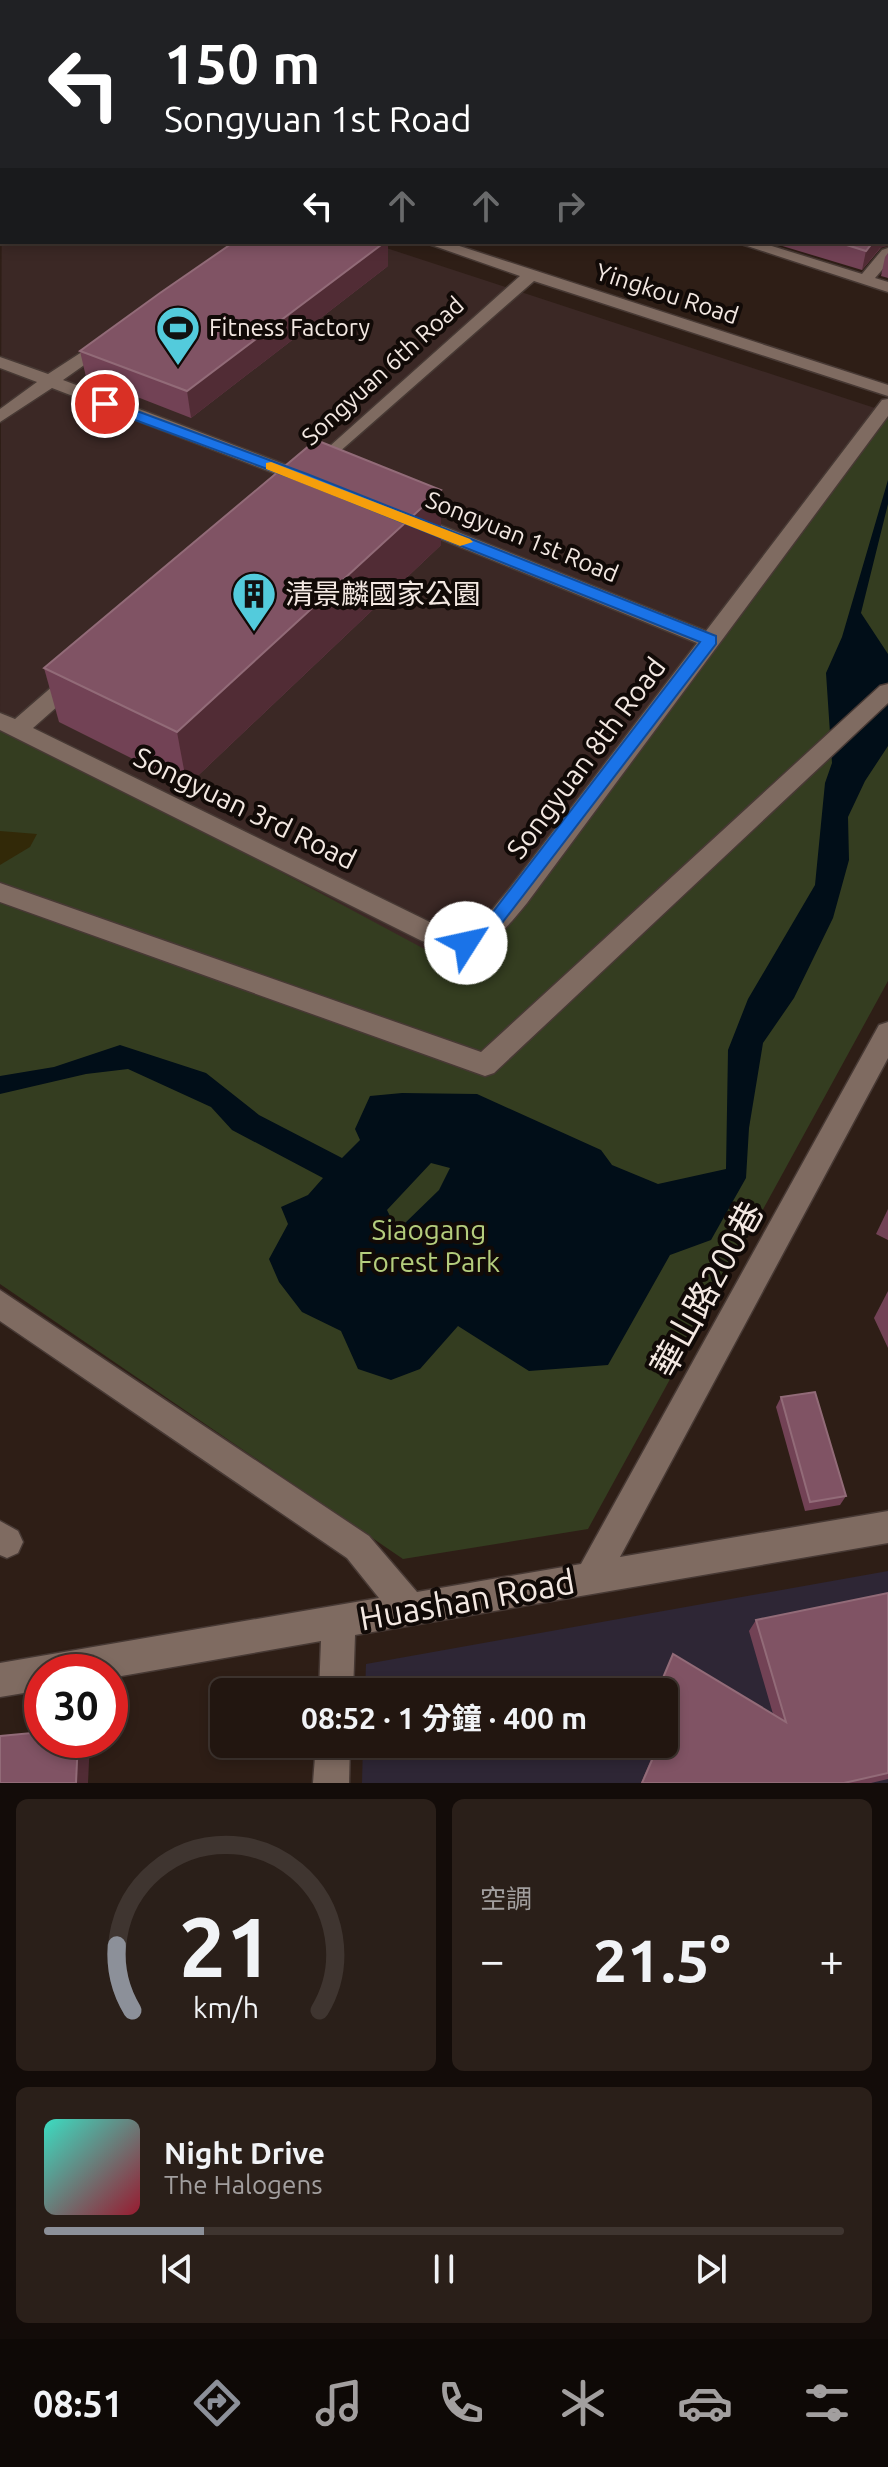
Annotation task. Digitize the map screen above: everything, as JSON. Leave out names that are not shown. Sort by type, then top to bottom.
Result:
[{"type":"street","name":"Yingkou Road","points":[[442,244],[888,391]]},
{"type":"street","points":[[752,244],[888,287]]},
{"type":"street","points":[[865,280],[888,253]]},
{"type":"street","name":"Songyuan 6th Road","points":[[296,483],[531,275]]},
{"type":"street","points":[[0,417],[126,327]]},
{"type":"street","points":[[0,362],[296,483],[332,489]]},
{"type":"street","name":"Songyuan 8th Road","points":[[466,943],[480,939],[493,927],[888,404]]},
{"type":"street","name":"Songyuan 1st Road","points":[[391,513],[710,640]]},
{"type":"street","points":[[9,725],[89,666]]},
{"type":"street","points":[[0,892],[485,1065],[888,691]]},
{"type":"street","name":"Songyuan 3rd Road","points":[[9,725],[431,934],[466,943]]},
{"type":"street","name":"華山路200巷","points":[[590,1579],[878,1072],[888,1033]]},
{"type":"street","points":[[0,1304],[358,1547],[410,1609]]},
{"type":"street","name":"Huashan Road","points":[[128,1658],[888,1527]]},
{"type":"street","points":[[337,1678],[339,1622]]},
{"type":"street","name":"Huashan Road","points":[[0,1680],[24,1676]]},
{"type":"street","points":[[331,1783],[332,1758]]},
{"type":"shaded area","points":[[2,244],[374,244],[884,411],[471,975],[0,721]]},
{"type":"shaded area","points":[[888,480],[888,504],[861,613],[888,654],[888,746],[865,781],[848,817],[849,860],[833,918],[794,998],[763,1043],[749,1128],[746,1178],[711,1240],[670,1255],[608,1365],[529,1371],[458,1326],[420,1369],[391,1380],[358,1369],[341,1331],[302,1312],[279,1282],[269,1259],[288,1224],[281,1207],[308,1195],[323,1178],[232,1130],[211,1107],[128,1069],[86,1074],[0,1094],[0,1076],[54,1067],[120,1045],[206,1073],[259,1115],[342,1158],[360,1140],[355,1129],[370,1096],[402,1093],[477,1094],[601,1150],[612,1165],[658,1184],[726,1169],[728,1050],[748,999],[815,885],[825,783],[832,763],[826,673],[842,637]],"holes":[[[431,1163],[450,1168],[439,1190],[403,1225],[393,1222],[387,1210]]]},
{"type":"shaded area","points":[[888,1571],[888,1783],[362,1783],[363,1758],[678,1758],[678,1678],[366,1678],[366,1664]]},
{"type":"green space","name":"Siaogang Forest Park","points":[[884,411],[888,413],[888,981],[588,1529],[403,1559],[0,1284],[0,721],[471,974]]},
{"type":"sand","points":[[0,831],[37,834],[30,847],[0,865]]},
{"type":"building","points":[[231,244],[382,244],[187,391],[80,351]]},
{"type":"building","points":[[843,244],[871,244],[866,251]]},
{"type":"building","points":[[316,440],[441,490],[177,732],[44,668]]},
{"type":"building","points":[[815,1392],[846,1496],[810,1502],[781,1397]]},
{"type":"building","points":[[888,1593],[888,1773],[844,1783],[642,1783],[653,1758],[678,1758],[678,1678],[663,1678],[673,1654],[786,1722],[756,1620]]},
{"type":"building","points":[[24,1734],[24,1758],[77,1758],[76,1783],[0,1783],[0,1736]]},
{"type":"waterway","points":[[495,0],[539,0]]},
{"type":"slow traffic","points":[[271,466],[465,542]]},
{"type":"place","name":"Fitness Factory","points":[[178,367]]},
{"type":"place","name":"清景麟國家公園","points":[[254,633]]},
{"type":"route","points":[[105,404],[302,477],[710,640],[518,896],[480,939],[466,943]]}]
